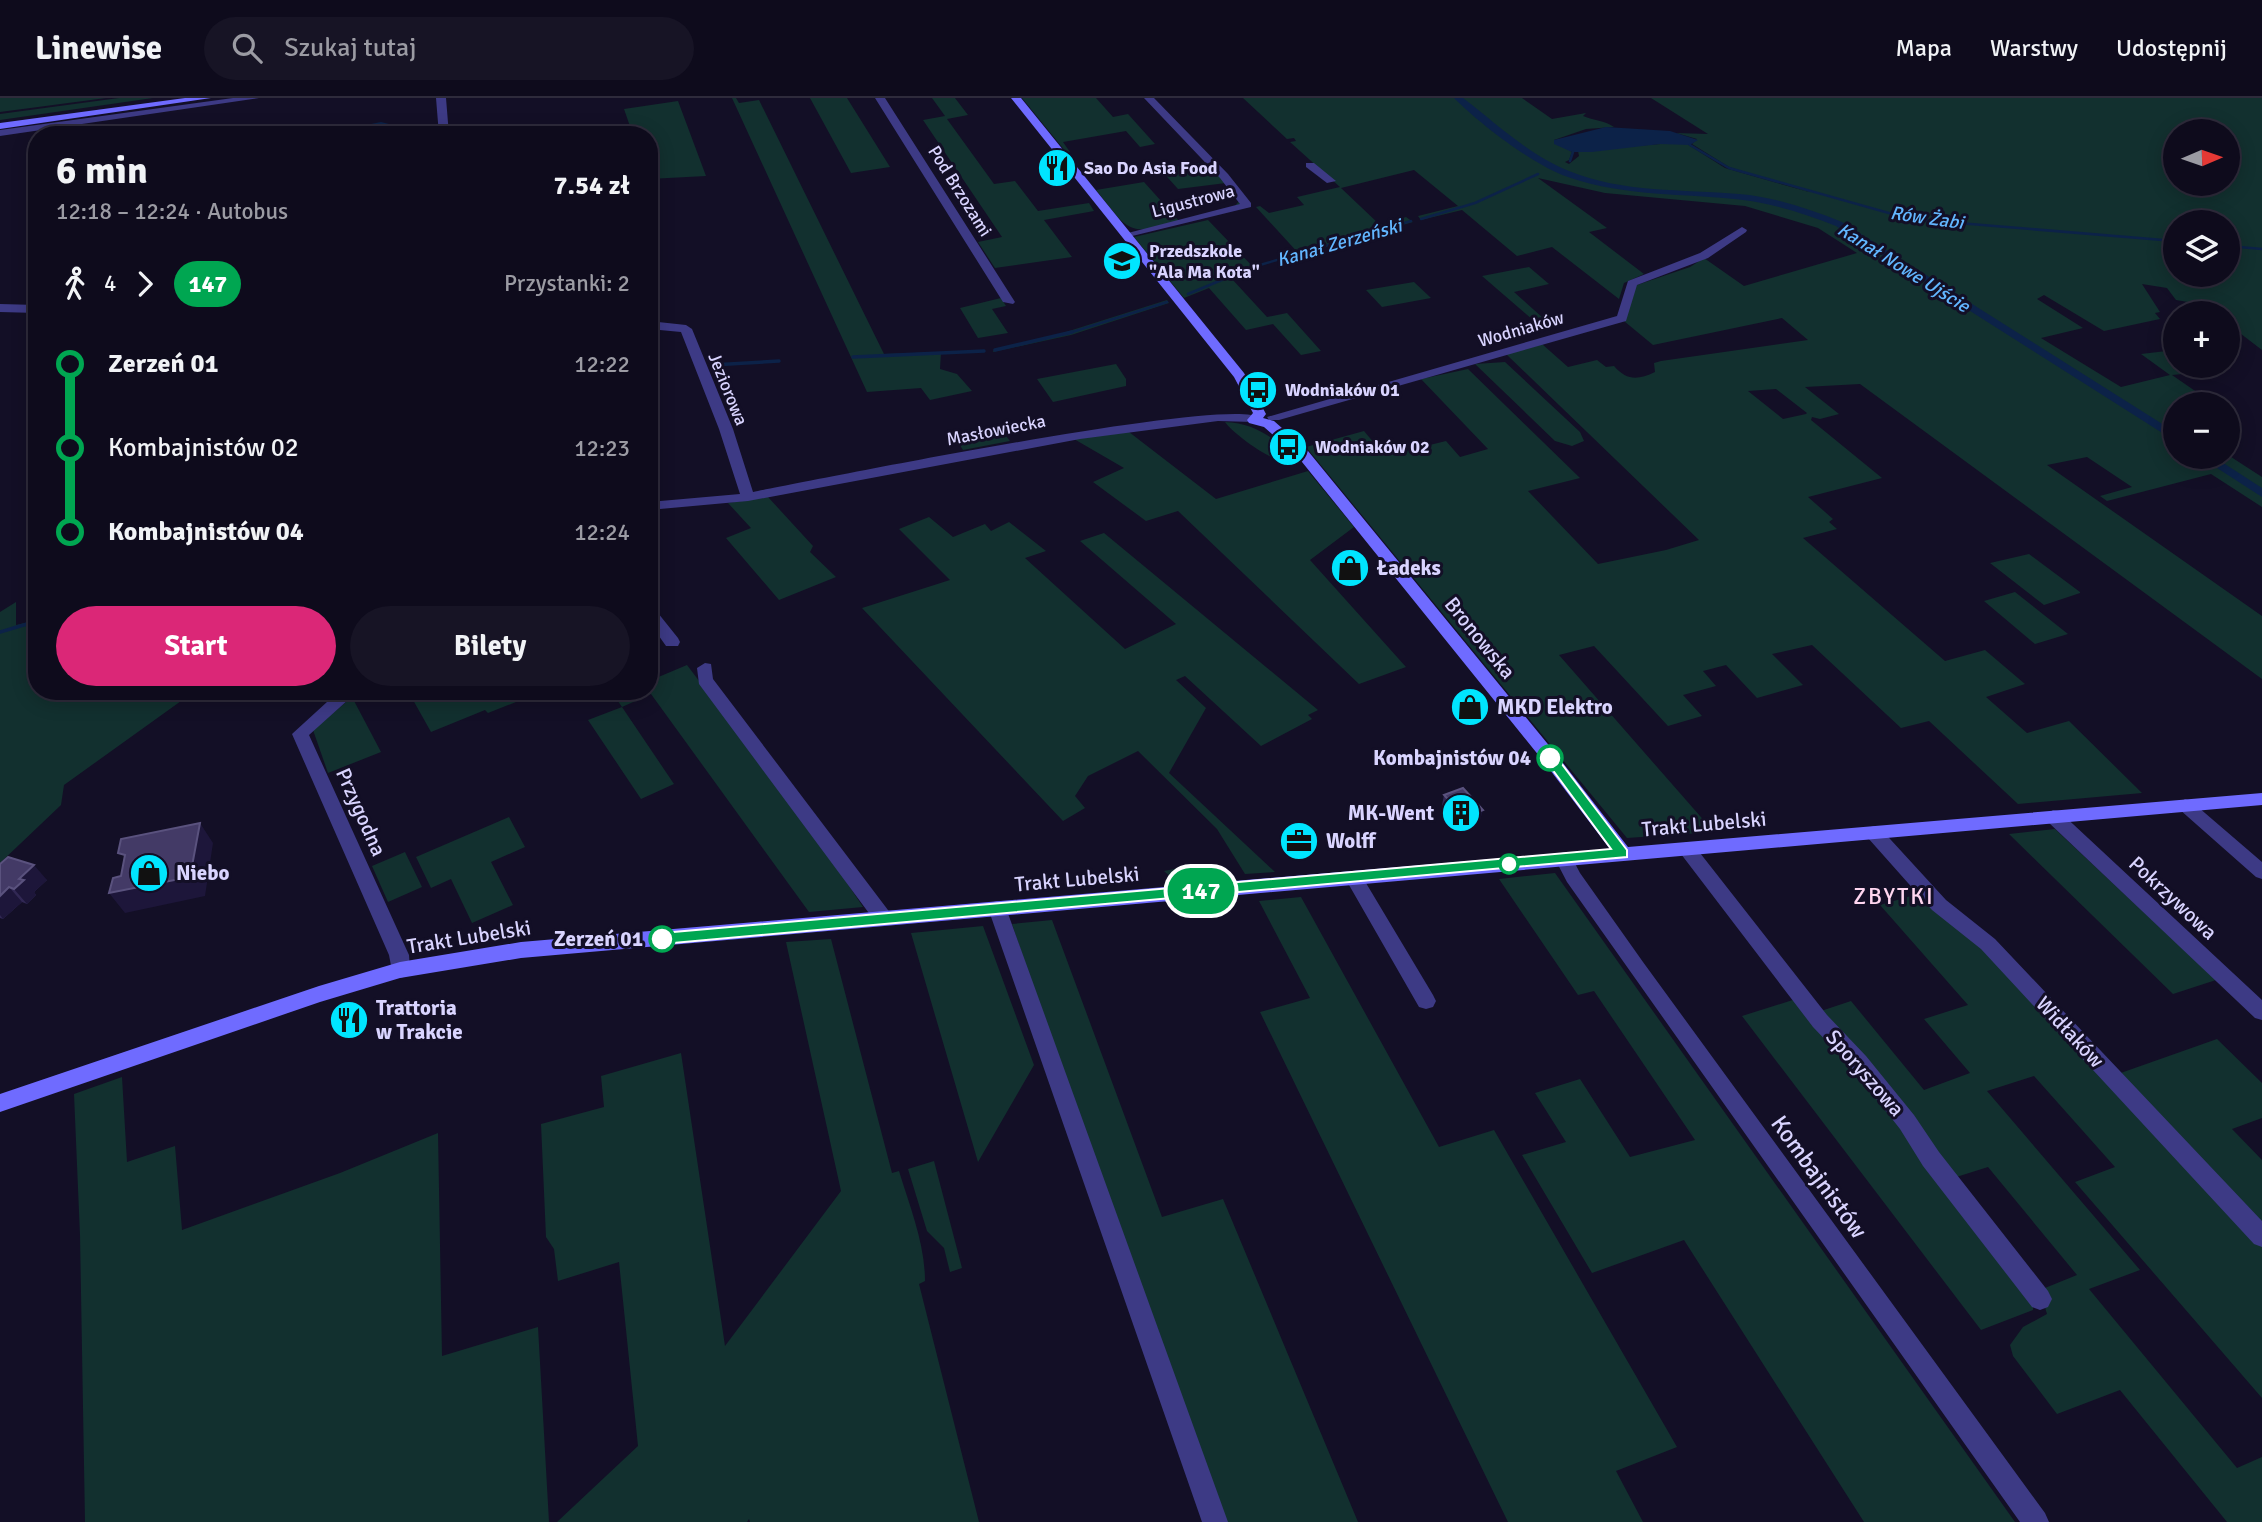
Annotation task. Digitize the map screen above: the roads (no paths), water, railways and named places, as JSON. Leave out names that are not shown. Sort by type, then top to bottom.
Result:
[{"type":"street","points":[[0,124],[176,98]]},
{"type":"street","points":[[0,124],[206,98]]},
{"type":"street","points":[[51,126],[254,98]]},
{"type":"street","points":[[441,98],[443,126]]},
{"type":"street","name":"Pod Brzozami","points":[[880,98],[1009,302]]},
{"type":"street","name":"Bronowska","points":[[1016,98],[1245,382],[1264,418],[1312,464],[1559,768],[1622,853]]},
{"type":"street","name":"Ligustrowa","points":[[1129,236],[1247,205],[1224,176],[1149,98]]},
{"type":"street","points":[[0,133],[28,129]]},
{"type":"street","points":[[1310,165],[1331,181]]},
{"type":"street","name":"Wodniaków","points":[[1264,418],[1622,318],[1632,283],[1683,266],[1698,256],[1724,247],[1742,230]]},
{"type":"street","points":[[0,308],[28,309]]},
{"type":"street","name":"Jeziorowa","points":[[658,326],[686,329],[726,429],[748,497]]},
{"type":"street","name":"Masłowiecka","points":[[748,497],[1042,440],[1218,417],[1264,418]]},
{"type":"street","points":[[658,505],[748,497]]},
{"type":"street","points":[[658,623],[672,642]]},
{"type":"street","points":[[705,668],[705,680],[884,919]]},
{"type":"street","name":"Przygodna","points":[[340,700],[300,734],[399,954],[400,970]]},
{"type":"street","name":"Trakt Lubelski","points":[[0,1103],[319,994],[400,970],[521,950],[2262,799]]},
{"type":"street","points":[[2185,805],[2262,872]]},
{"type":"street","name":"Pokrzywowa","points":[[2053,816],[2262,1012]]},
{"type":"street","name":"Widłaków","points":[[1874,833],[1939,905],[1987,944],[2262,1237]]},
{"type":"street","name":"Sporyszowa","points":[[1686,849],[1820,1021],[1859,1062],[1907,1122],[1931,1159],[2040,1299]]},
{"type":"street","name":"Kombajnistów","points":[[1564,859],[1573,877],[1659,999],[2036,1522]]},
{"type":"street","points":[[1354,878],[1426,1001]]},
{"type":"street","points":[[997,908],[1215,1522]]},
{"type":"water","points":[[381,122],[389,124],[388,126],[361,126]]},
{"type":"water","points":[[1606,127],[1670,131],[1698,140],[1690,145],[1660,144],[1592,152],[1572,152],[1554,144],[1554,140]]},
{"type":"waterway","name":"Kanał Nowe Ujście","points":[[1458,98],[1539,159],[1589,181],[1632,189],[1754,199],[1791,207],[1839,224],[2163,429]]},
{"type":"waterway","name":"Rów Żabi","points":[[1690,145],[1729,168],[1910,219],[2163,240]]},
{"type":"waterway","name":"Kanał Zerzeński","points":[[1570,161],[1573,152]]},
{"type":"waterway","name":"Kanał Zerzeński","points":[[1421,219],[1475,203],[1538,174]]},
{"type":"waterway","name":"Kanał Zerzeński","points":[[1188,294],[1253,267],[1411,221]]},
{"type":"waterway","name":"Rów Żabi","points":[[2240,247],[2262,249]]},
{"type":"waterway","name":"Kanał Zerzeński","points":[[1066,334],[1167,302]]},
{"type":"waterway","name":"Kanał Zerzeński","points":[[995,350],[1072,332]]},
{"type":"waterway","name":"Kanał Zerzeński","points":[[853,357],[984,351]]},
{"type":"waterway","name":"Kanał Zerzeński","points":[[712,365],[779,361]]},
{"type":"waterway","name":"Kanał Nowe Ujście","points":[[2225,469],[2262,493]]},
{"type":"waterway","name":"Kanał Zerzeński","points":[[0,632],[28,624]]},
{"type":"place","name":"Sao Do Asia Food","points":[[1057,168]]},
{"type":"place","name":"Przedszkole \"Ala Ma Kota\"","points":[[1122,261]]},
{"type":"place","name":"Wodniaków 01","points":[[1258,390]]},
{"type":"place","name":"Wodniaków 02","points":[[1288,447]]},
{"type":"place","name":"Ładeks","points":[[1350,568]]},
{"type":"place","name":"MKD Elektro","points":[[1470,707]]},
{"type":"place","name":"Kombajnistów 04","points":[[1550,758]]},
{"type":"place","name":"MK-Went","points":[[1461,813]]},
{"type":"place","name":"Wolff","points":[[1299,841]]},
{"type":"place","name":"Niebo","points":[[149,873]]},
{"type":"place","name":"Zerzeń 01","points":[[662,939]]},
{"type":"place","name":"Trattoria w Trakcie","points":[[349,1020]]},
{"type":"district","name":"ZBYTKI","points":[[1894,896]]}]
